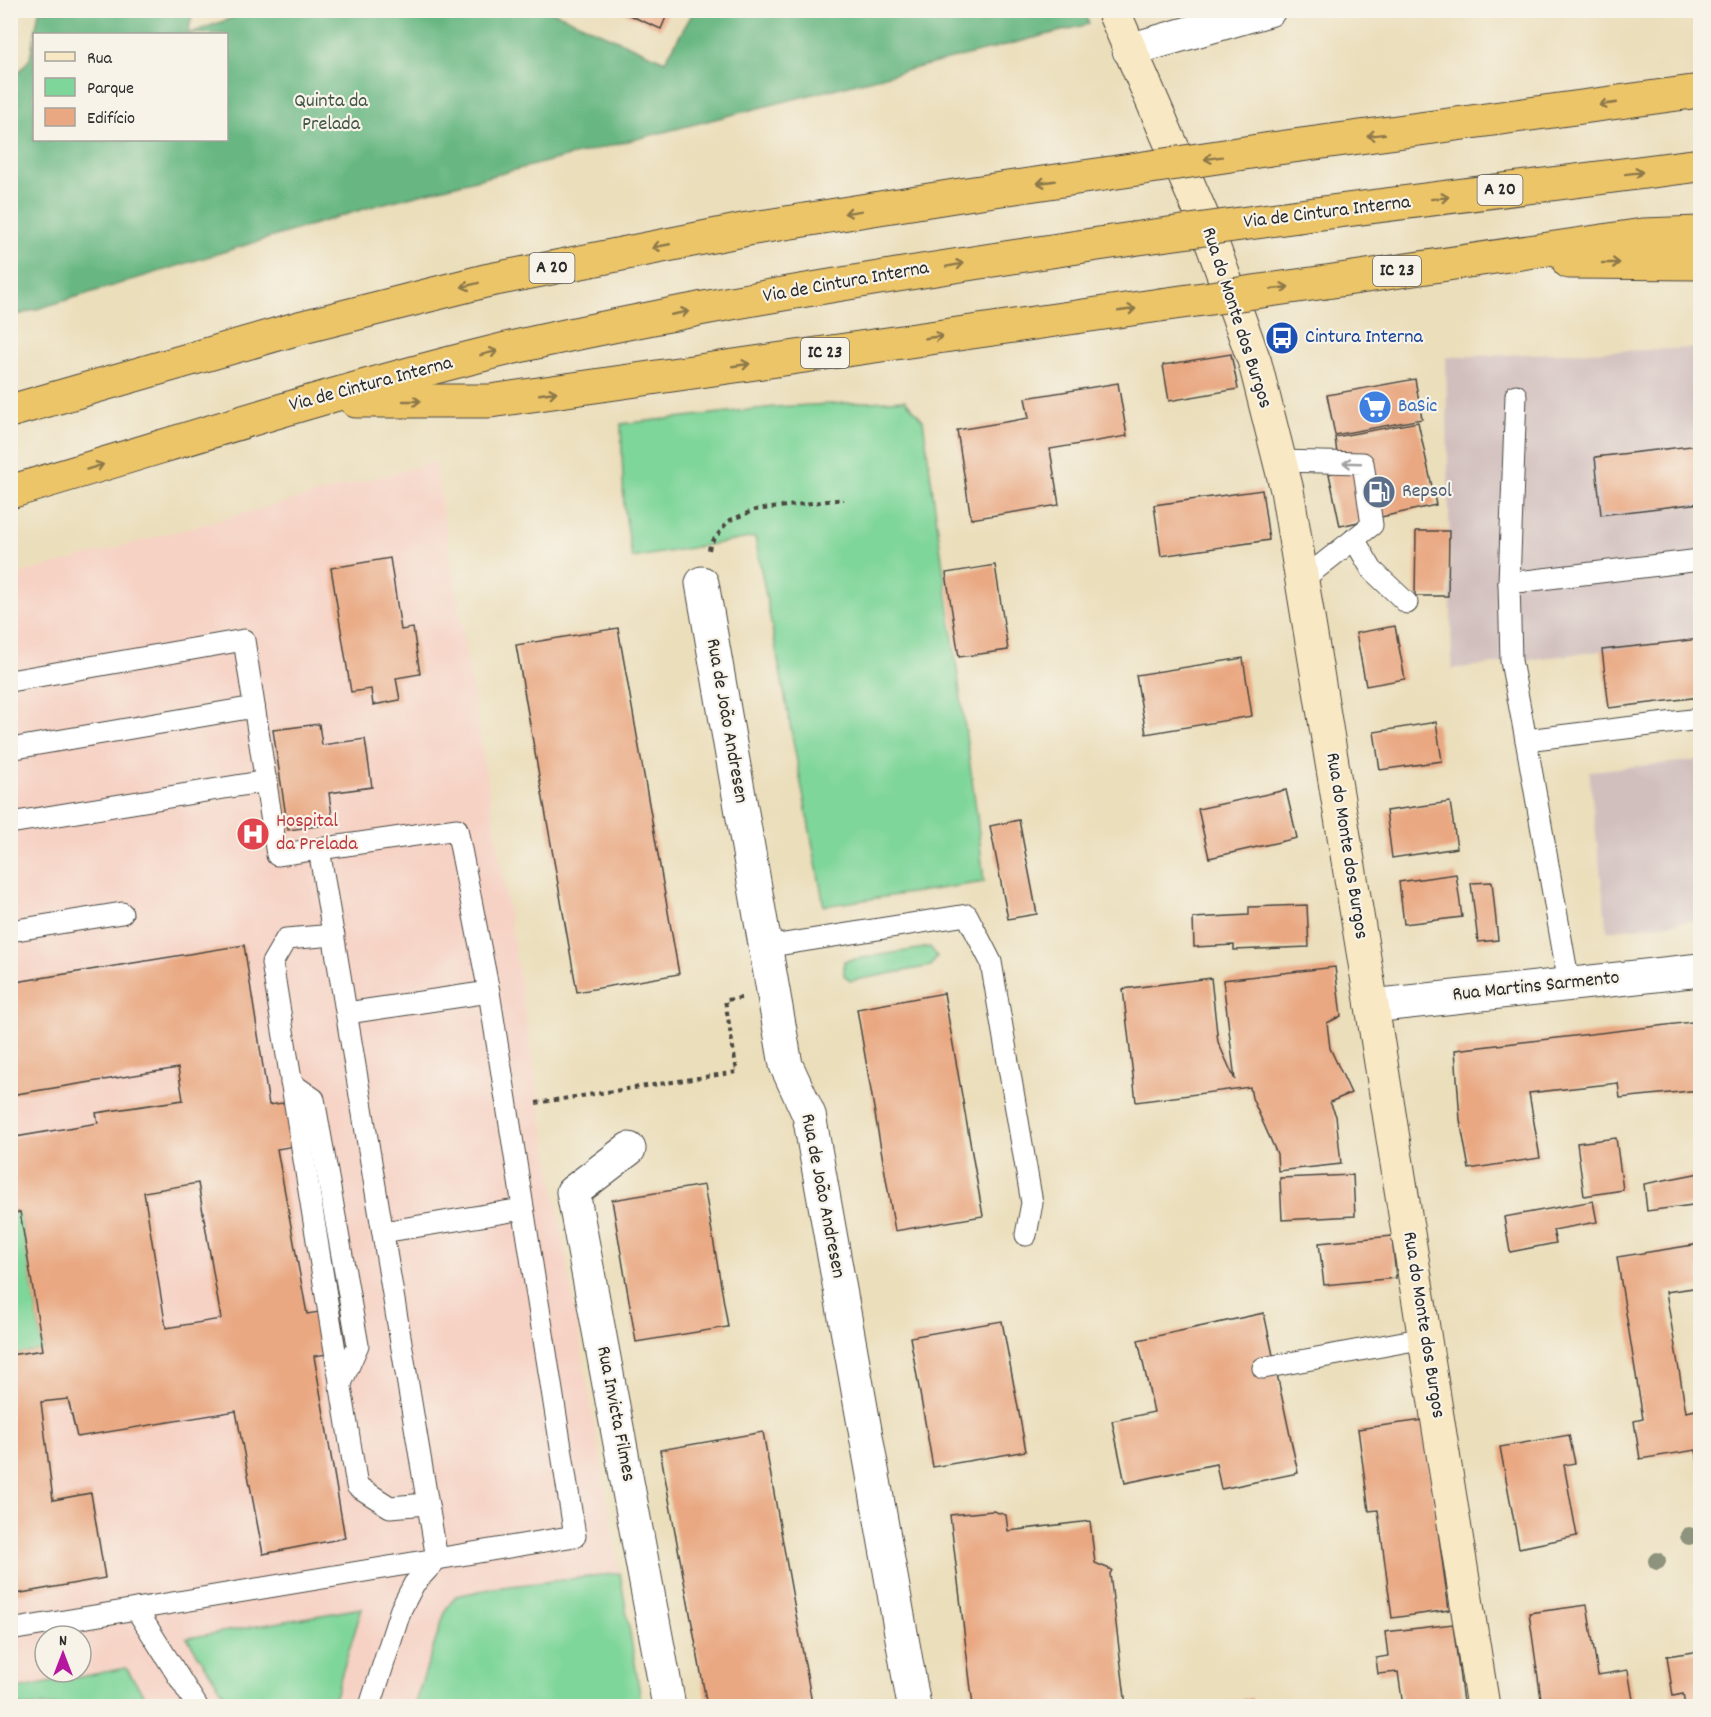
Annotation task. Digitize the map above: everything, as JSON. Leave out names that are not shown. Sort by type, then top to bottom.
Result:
[{"type":"highway","points":[[1666,96],[1701,68]]},
{"type":"highway","name":"A 20","points":[[10,411],[299,328],[485,281],[748,228],[1270,149],[1701,91]]},
{"type":"highway","name":"Via de Cintura Interna","points":[[10,492],[311,401],[495,351],[621,324],[982,261],[1299,216],[1701,165]]},
{"type":"highway","points":[[1468,261],[1643,236],[1701,233]]},
{"type":"highway","points":[[1468,261],[1701,263]]},
{"type":"highway","name":"IC 23","points":[[311,401],[490,401],[1468,261]]},
{"type":"main road","name":"Rua do Monte dos Burgos","points":[[1113,10],[1203,218],[1255,363],[1287,490],[1372,1006],[1483,1707]]},
{"type":"street","points":[[1129,50],[1269,10]]},
{"type":"street","name":"Rua de João Andresen","points":[[702,583],[786,1065],[809,1115],[914,1707]]},
{"type":"street","name":"Rua Martins Sarmento","points":[[1372,1006],[1701,970]]},
{"type":"street","name":"Rua Invicta Filmes","points":[[629,1149],[573,1192],[669,1707]]},
{"type":"lane","points":[[1516,394],[1509,583],[1511,661],[1569,984]]},
{"type":"lane","points":[[1280,461],[1363,463],[1372,525],[1302,580]]},
{"type":"lane","points":[[1354,539],[1372,570],[1407,603]]},
{"type":"lane","points":[[1509,583],[1701,560]]},
{"type":"lane","points":[[10,681],[244,640],[277,855],[457,829],[489,992],[575,1536],[10,1630]]},
{"type":"lane","points":[[10,749],[255,707]]},
{"type":"lane","points":[[1526,740],[1701,719]]},
{"type":"lane","points":[[10,823],[267,781]]},
{"type":"lane","points":[[319,849],[437,1559]]},
{"type":"lane","points":[[10,931],[122,913]]},
{"type":"lane","points":[[765,947],[967,915],[991,962],[1032,1203],[1026,1235]]},
{"type":"lane","points":[[334,935],[286,939],[272,963],[340,1386],[357,1486],[390,1507],[428,1504]]},
{"type":"lane","points":[[347,1013],[489,992]]},
{"type":"lane","points":[[383,1232],[523,1209]]},
{"type":"lane","points":[[1263,1368],[1425,1338]]},
{"type":"lane","points":[[370,1707],[401,1609],[414,1584],[437,1559]]},
{"type":"lane","points":[[136,1609],[197,1707]]},
{"type":"path","points":[[702,583],[710,545],[728,521],[755,510],[844,499]]},
{"type":"path","points":[[508,1107],[737,1072],[725,1000],[774,993]]},
{"type":"shaded area","points":[[1700,348],[1700,639],[1452,669],[1446,357]]},
{"type":"shaded area","name":"Hospital da Prelada","points":[[435,462],[538,1093],[642,1706],[11,1706],[11,576]]},
{"type":"shaded area","points":[[1700,760],[1700,920],[1607,931],[1589,771]]},
{"type":"green space","name":"Quinta da Prelada","points":[[1083,10],[1089,24],[377,205],[11,317],[11,81],[30,59],[33,42],[33,141],[228,141],[228,33],[191,33],[232,18],[237,11],[551,11],[665,61],[694,11]]},
{"type":"green space","points":[[39,11],[193,11],[188,33],[35,33]]},
{"type":"green space","points":[[905,400],[923,420],[984,882],[824,906],[755,537],[632,558],[624,506],[621,424],[775,407]]},
{"type":"green space","points":[[930,947],[937,956],[931,966],[850,981],[844,975],[844,961]]},
{"type":"green space","points":[[20,1212],[43,1350],[11,1355],[11,1214]]},
{"type":"green space","points":[[620,1573],[642,1706],[414,1706],[446,1609],[456,1596],[494,1588]]},
{"type":"green space","points":[[362,1608],[332,1706],[232,1706],[187,1638]]},
{"type":"green space","points":[[126,1668],[151,1706],[11,1706],[11,1690],[42,1684],[93,1684],[93,1674]]},
{"type":"building","points":[[617,10],[669,10],[661,29]]},
{"type":"building","points":[[1231,354],[1238,389],[1169,401],[1163,365]]},
{"type":"building","name":"BaSic","points":[[1415,379],[1422,419],[1335,435],[1327,395]]},
{"type":"building","points":[[1118,383],[1127,436],[1050,449],[1059,505],[971,519],[957,430],[1029,418],[1025,398]]},
{"type":"building","points":[[1418,422],[1436,505],[1340,526],[1329,474],[1339,471],[1335,437]]},
{"type":"building","points":[[1700,445],[1700,503],[1601,515],[1595,457]]},
{"type":"building","points":[[1262,490],[1269,540],[1161,556],[1154,505]]},
{"type":"building","points":[[1416,531],[1449,531],[1448,596],[1415,596]]},
{"type":"building","points":[[390,558],[401,630],[413,628],[420,674],[396,678],[400,700],[373,705],[371,689],[351,692],[331,568]]},
{"type":"building","points":[[995,565],[1008,650],[959,657],[946,573]]},
{"type":"building","points":[[1395,626],[1405,679],[1366,686],[1356,633]]},
{"type":"building","points":[[618,628],[679,974],[577,992],[516,645]]},
{"type":"building","points":[[1700,639],[1700,697],[1609,708],[1602,650]]},
{"type":"building","points":[[1243,658],[1252,716],[1146,734],[1136,675]]},
{"type":"building","points":[[1436,722],[1442,761],[1380,770],[1374,732]]},
{"type":"building","points":[[319,724],[322,745],[365,739],[372,787],[329,793],[333,824],[288,830],[273,730]]},
{"type":"building","points":[[1286,790],[1297,838],[1209,858],[1198,809]]},
{"type":"building","points":[[1450,802],[1457,848],[1392,858],[1386,811]]},
{"type":"building","points":[[1019,820],[1037,914],[1008,919],[990,826]]},
{"type":"building","points":[[1456,874],[1462,917],[1404,924],[1399,882]]},
{"type":"building","points":[[1492,882],[1498,940],[1478,942],[1471,883]]},
{"type":"building","points":[[1307,905],[1309,947],[1234,950],[1234,945],[1194,947],[1193,918],[1249,915],[1249,907]]},
{"type":"building","points":[[244,945],[269,1105],[304,1100],[312,1143],[277,1149],[307,1314],[339,1309],[346,1351],[314,1356],[345,1538],[263,1554],[236,1411],[77,1437],[68,1399],[41,1402],[53,1500],[91,1493],[105,1578],[10,1595],[10,1355],[43,1350],[20,1212],[10,1214],[10,1138],[98,1123],[96,1113],[183,1100],[178,1068],[10,1095],[10,983]],"holes":[[[198,1183],[221,1319],[166,1328],[144,1192]]]},
{"type":"building","points":[[1335,967],[1341,1016],[1327,1023],[1330,1048],[1351,1093],[1330,1102],[1336,1116],[1341,1164],[1278,1171],[1277,1154],[1252,1098],[1250,1087],[1136,1102],[1123,989],[1211,978],[1218,1042],[1235,1080],[1223,980]]},
{"type":"building","points":[[944,993],[983,1216],[895,1231],[857,1009]]},
{"type":"building","points":[[1700,1021],[1700,1090],[1620,1098],[1618,1083],[1529,1093],[1540,1158],[1469,1169],[1460,1120],[1455,1050]]},
{"type":"building","points":[[1616,1138],[1623,1190],[1584,1196],[1577,1143]]},
{"type":"building","points":[[1700,1173],[1700,1204],[1647,1211],[1644,1184]]},
{"type":"building","points":[[1353,1175],[1355,1216],[1282,1220],[1280,1178]]},
{"type":"building","points":[[704,1185],[728,1327],[636,1342],[612,1200]]},
{"type":"building","points":[[1593,1201],[1597,1222],[1553,1230],[1556,1243],[1510,1252],[1504,1217]]},
{"type":"building","points":[[1392,1236],[1396,1278],[1324,1285],[1319,1243]]},
{"type":"building","points":[[1700,1244],[1700,1287],[1666,1292],[1686,1412],[1700,1409],[1699,1469],[1696,1450],[1640,1459],[1634,1421],[1643,1419],[1617,1257]]},
{"type":"building","points":[[1264,1313],[1298,1473],[1221,1489],[1216,1464],[1125,1483],[1112,1421],[1154,1412],[1138,1340]]},
{"type":"building","points":[[1002,1321],[1026,1451],[933,1467],[910,1337]]},
{"type":"building","points":[[1423,1420],[1449,1610],[1392,1618],[1378,1510],[1369,1511],[1358,1429]]},
{"type":"building","points":[[763,1432],[812,1703],[790,1706],[707,1706],[660,1450]]},
{"type":"building","points":[[1569,1435],[1575,1463],[1564,1465],[1577,1536],[1519,1548],[1500,1447]]},
{"type":"building","points":[[993,1511],[1006,1515],[1008,1531],[1090,1521],[1095,1563],[1112,1570],[1110,1574],[1126,1706],[973,1706],[950,1515]]},
{"type":"building","points":[[1587,1605],[1598,1675],[1628,1670],[1633,1700],[1587,1706],[1542,1706],[1529,1613]]},
{"type":"building","points":[[1453,1624],[1463,1702],[1403,1706],[1398,1672],[1378,1674],[1376,1658],[1388,1656],[1385,1632]]},
{"type":"building","points":[[1700,1651],[1700,1706],[1685,1706],[1683,1694],[1673,1696],[1667,1656]]},
{"type":"building","points":[[1252,1698],[1253,1706],[1206,1706],[1206,1705]]},
{"type":"place","name":"Cintura Interna","points":[[1282,338]]},
{"type":"place","name":"BaSic","points":[[1375,407]]},
{"type":"place","name":"Repsol","points":[[1379,492]]},
{"type":"place","name":"Hospital da Prelada","points":[[253,834]]}]
